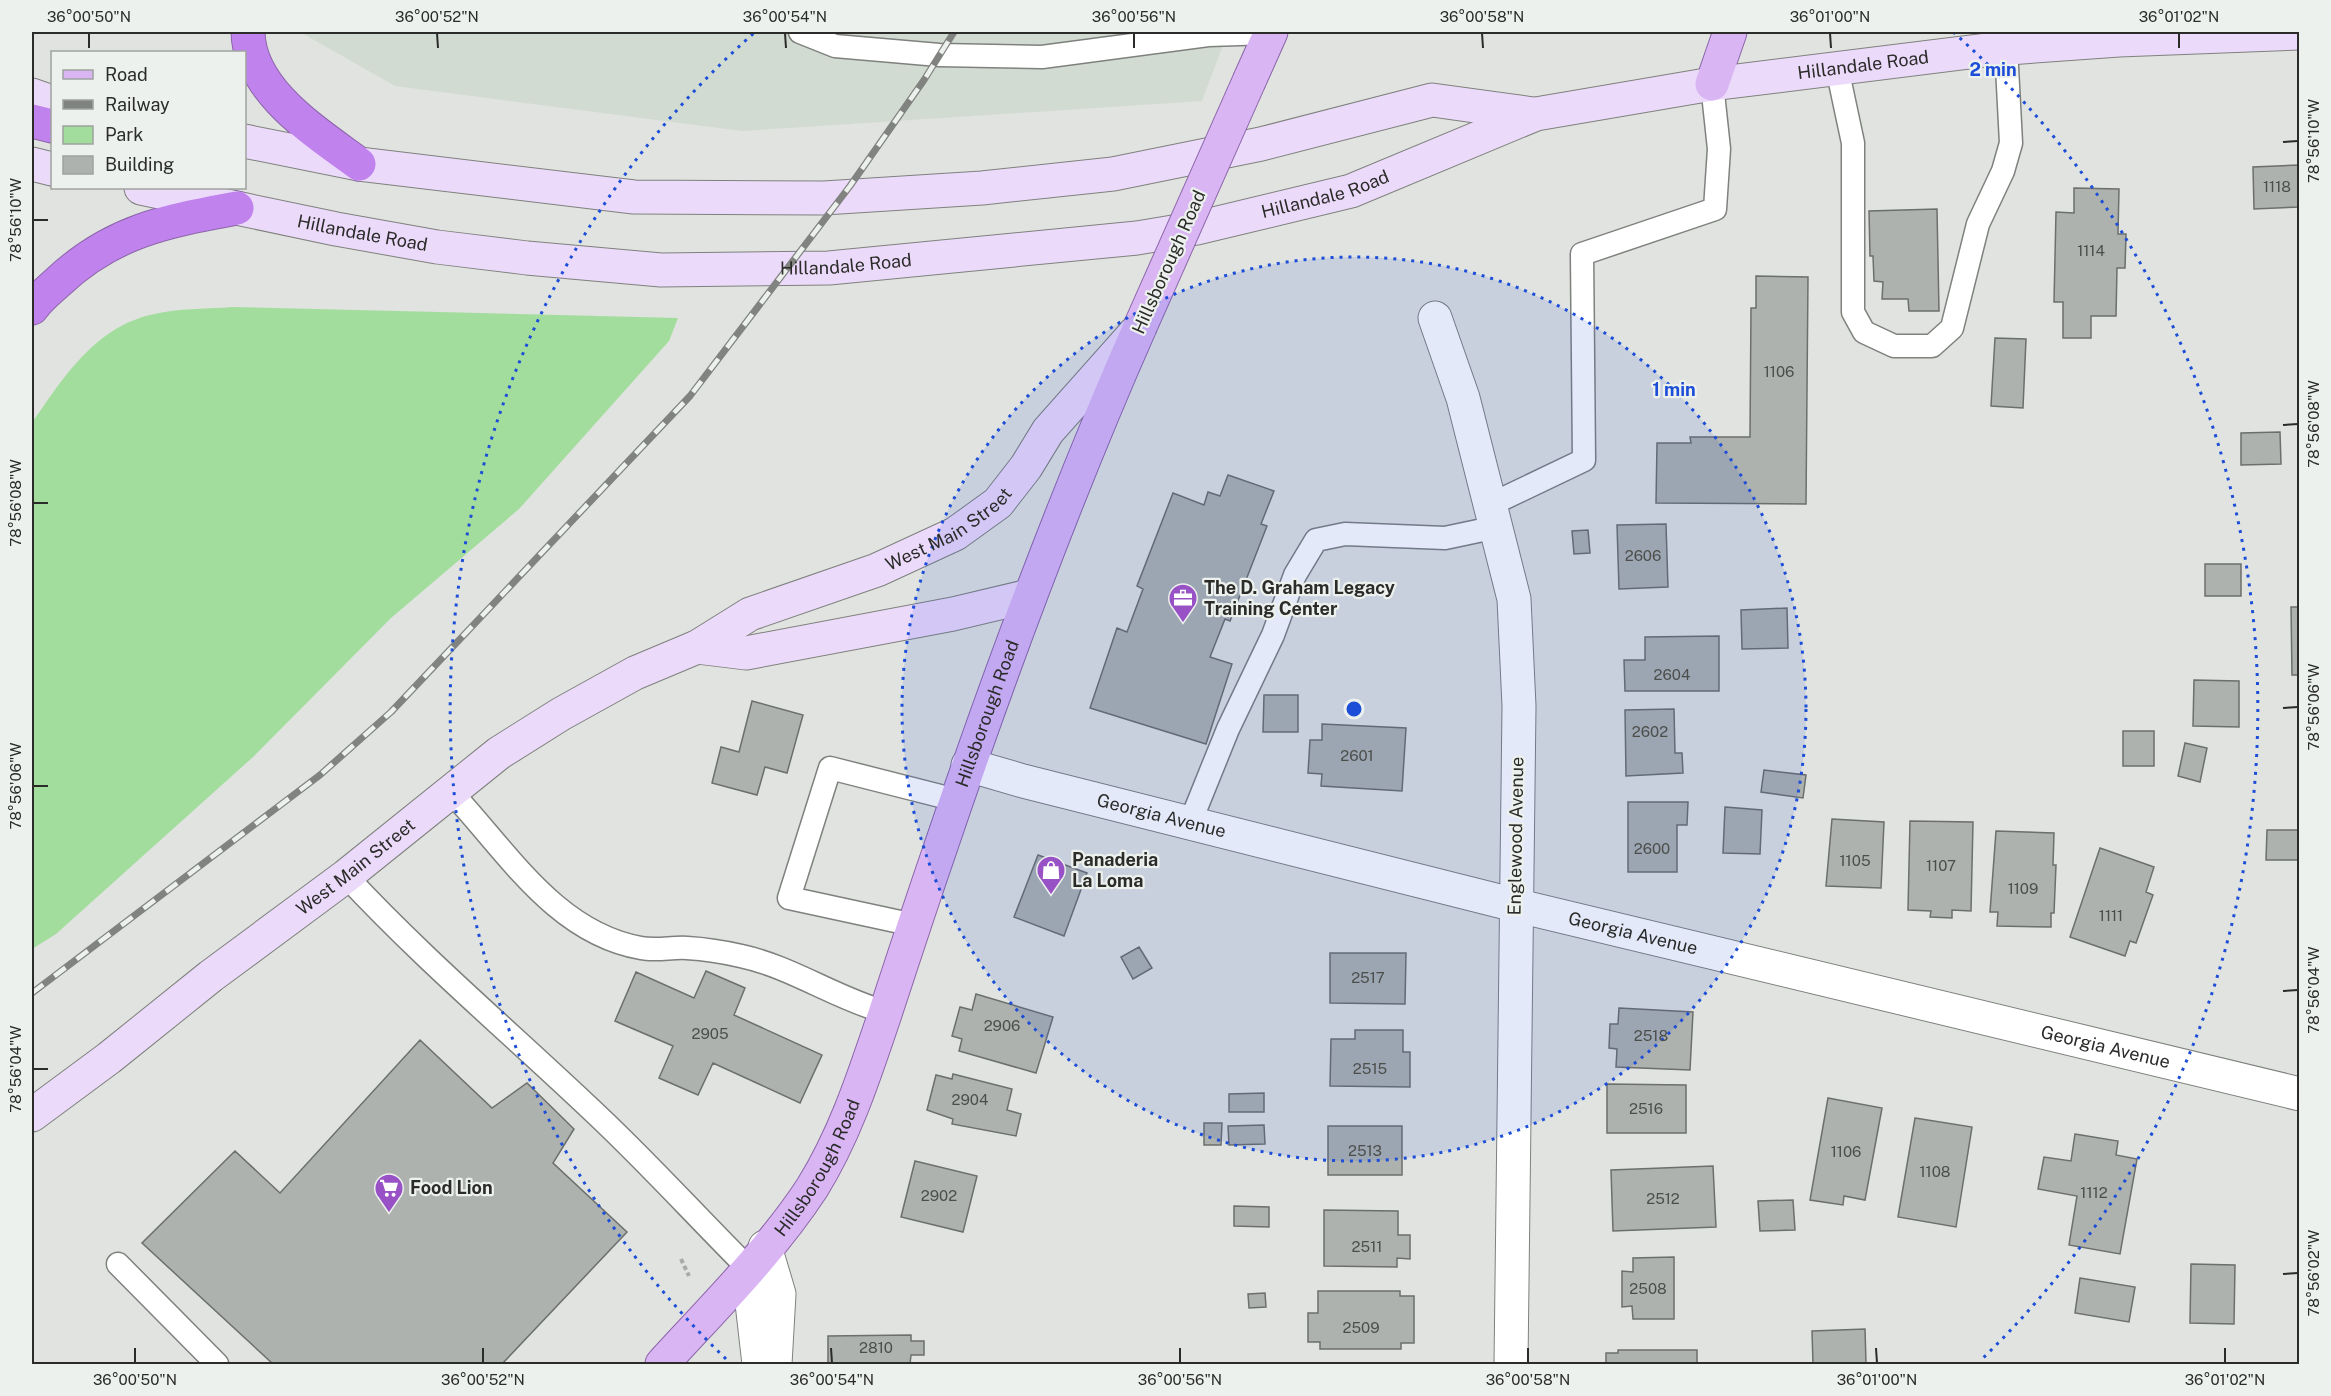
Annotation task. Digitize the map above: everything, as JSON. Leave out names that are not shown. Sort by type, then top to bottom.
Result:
[{"type":"highway","points":[[248,32],[248,41],[261,74],[293,115],[358,164]]},
{"type":"highway","points":[[32,121],[51,126]]},
{"type":"highway","points":[[32,308],[71,270],[115,239],[185,217],[237,208]]},
{"type":"main road","name":"Hillsborough Road","points":[[662,1365],[757,1258],[811,1188],[840,1135],[856,1097],[968,765],[1029,596],[1104,409],[1271,32]]},
{"type":"main road","points":[[1712,84],[1730,32]]},
{"type":"main road","name":"Hillandale Road","points":[[146,189],[392,239],[527,258],[661,270],[829,268],[1137,238],[1197,228],[1351,191],[1536,114],[1712,84],[2006,48],[2300,33]]},
{"type":"main road","points":[[32,96],[51,102]]},
{"type":"main road","name":"Hillandale Road","points":[[246,141],[358,164],[634,197],[824,198],[982,188],[1113,174],[1261,144],[1432,100],[1536,114]]},
{"type":"main road","points":[[32,164],[51,169]]},
{"type":"main road","name":"West Main Street","points":[[32,1115],[110,1058],[211,976],[346,876],[500,753],[561,714],[635,673],[697,647],[750,614],[877,570],[955,534],[998,503],[1026,468],[1048,430],[1140,327]]},
{"type":"main road","name":"West Main Street","points":[[697,647],[746,653],[1029,596]]},
{"type":"street","name":"Englewood Avenue","points":[[1436,318],[1463,398],[1495,516],[1514,599],[1519,706],[1510,1365]]},
{"type":"street","name":"Georgia Avenue","points":[[968,765],[1515,905],[2300,1094]]},
{"type":"street","points":[[757,1258],[759,1365]]},
{"type":"street","points":[[757,1258],[779,1294],[775,1365]]},
{"type":"lane","points":[[800,32],[835,46],[939,55],[1042,57],[1091,41],[1271,32]]},
{"type":"lane","points":[[1838,68],[1853,143],[1853,312],[1864,332],[1894,346],[1916,348],[1932,346],[1952,328],[1978,224],[2003,171],[2011,143],[2006,48]]},
{"type":"lane","points":[[1190,823],[1228,729],[1273,635],[1295,575],[1316,540],[1345,534],[1445,538],[1495,516],[1584,460],[1582,254],[1715,209],[1719,149],[1712,84]]},
{"type":"lane","points":[[914,925],[789,898],[830,768],[956,800]]},
{"type":"lane","points":[[451,792],[530,885],[568,915],[604,937],[641,948],[686,948],[742,956],[796,975],[856,1004],[885,1012]]},
{"type":"lane","points":[[346,876],[393,927],[465,995],[757,1258]]},
{"type":"lane","points":[[118,1264],[217,1365]]},
{"type":"path","points":[[681,1259],[689,1276]]},
{"type":"shaded area","points":[[300,32],[1228,32],[1202,101],[742,131],[395,86]]},
{"type":"green space","points":[[232,307],[678,318],[669,341],[519,509],[391,618],[253,757],[56,934],[32,949],[32,423],[70,370],[100,340],[118,328],[137,319],[159,313]]},
{"type":"building","points":[[2300,165],[2300,207],[2254,209],[2253,167]]},
{"type":"building","points":[[2074,188],[2119,189],[2118,234],[2126,234],[2125,268],[2117,268],[2116,316],[2091,316],[2091,338],[2063,338],[2063,302],[2054,302],[2056,212],[2074,213]]},
{"type":"building","points":[[1937,209],[1939,311],[1909,311],[1908,299],[1882,299],[1883,282],[1874,281],[1873,256],[1870,256],[1869,211]]},
{"type":"building","points":[[1756,276],[1808,277],[1806,504],[1656,503],[1657,443],[1691,443],[1690,437],[1750,437],[1751,308],[1756,308]]},
{"type":"building","points":[[1995,338],[2026,339],[2023,408],[1991,406]]},
{"type":"building","points":[[2280,432],[2281,464],[2241,465],[2241,433]]},
{"type":"building","points":[[1228,475],[1274,491],[1261,524],[1267,526],[1230,621],[1225,619],[1210,657],[1232,664],[1206,744],[1090,708],[1117,628],[1127,632],[1143,589],[1137,586],[1173,493],[1204,505],[1208,492],[1220,496]]},
{"type":"building","points":[[1666,524],[1668,587],[1619,589],[1617,525]]},
{"type":"building","points":[[1588,530],[1590,553],[1574,554],[1572,531]]},
{"type":"building","points":[[2205,564],[2241,564],[2241,596],[2205,596]]},
{"type":"building","points":[[2291,607],[2300,607],[2300,675],[2292,675]]},
{"type":"building","points":[[1787,608],[1788,648],[1742,649],[1741,610]]},
{"type":"building","points":[[1719,636],[1719,691],[1625,691],[1624,660],[1645,660],[1645,637]]},
{"type":"building","points":[[2194,680],[2239,681],[2239,727],[2193,726]]},
{"type":"building","points":[[1264,695],[1298,695],[1298,732],[1263,732]]},
{"type":"building","points":[[752,701],[803,715],[787,773],[765,767],[757,795],[712,783],[721,747],[739,752]]},
{"type":"building","points":[[1674,709],[1675,753],[1682,753],[1683,773],[1626,776],[1625,710]]},
{"type":"building","points":[[1322,724],[1406,728],[1402,791],[1321,786],[1322,774],[1308,773],[1310,740],[1322,740]]},
{"type":"building","points":[[2123,731],[2154,731],[2154,766],[2123,766]]},
{"type":"building","points":[[2185,743],[2207,748],[2200,782],[2178,776]]},
{"type":"building","points":[[1764,770],[1806,775],[1803,798],[1761,792]]},
{"type":"building","points":[[1628,802],[1688,802],[1687,825],[1677,825],[1677,872],[1628,872]]},
{"type":"building","points":[[1725,807],[1762,810],[1760,854],[1723,853]]},
{"type":"building","points":[[1832,819],[1884,822],[1881,888],[1826,886]]},
{"type":"building","points":[[1910,821],[1973,822],[1971,911],[1952,910],[1952,918],[1930,917],[1931,911],[1908,910]]},
{"type":"building","points":[[2299,822],[2300,875],[2299,860],[2266,860],[2267,830],[2299,830]]},
{"type":"building","points":[[1996,831],[2054,833],[2053,865],[2056,865],[2054,913],[2051,913],[2051,927],[1997,926],[1998,912],[1990,912]]},
{"type":"building","points":[[2100,848],[2154,867],[2146,892],[2153,895],[2136,943],[2130,941],[2125,956],[2070,937]]},
{"type":"building","name":"Panaderia La Loma","points":[[1038,855],[1087,873],[1064,936],[1014,917]]},
{"type":"building","points":[[1139,947],[1152,968],[1133,979],[1121,957]]},
{"type":"building","points":[[1330,953],[1406,953],[1405,1004],[1330,1003]]},
{"type":"building","points":[[706,971],[745,988],[734,1015],[822,1055],[800,1103],[713,1063],[698,1095],[659,1078],[673,1046],[615,1021],[636,972],[694,998]]},
{"type":"building","points":[[976,994],[1053,1017],[1036,1073],[959,1051],[962,1039],[952,1036],[960,1007],[972,1010]]},
{"type":"building","points":[[1619,1008],[1693,1012],[1690,1070],[1616,1067],[1617,1049],[1609,1048],[1610,1024],[1618,1024]]},
{"type":"building","points":[[1355,1030],[1403,1030],[1403,1052],[1410,1052],[1410,1087],[1330,1086],[1331,1039],[1355,1039]]},
{"type":"building","name":"Food Lion","points":[[420,1040],[492,1108],[527,1083],[574,1129],[553,1163],[627,1232],[502,1364],[273,1364],[142,1243],[235,1151],[280,1193]]},
{"type":"building","points":[[953,1074],[1012,1089],[1007,1110],[1021,1114],[1016,1136],[952,1124],[953,1119],[927,1110],[936,1075],[952,1079]]},
{"type":"building","points":[[1607,1084],[1686,1085],[1686,1133],[1607,1133]]},
{"type":"building","points":[[1264,1093],[1264,1112],[1229,1112],[1229,1094]]},
{"type":"building","points":[[1828,1098],[1882,1108],[1865,1200],[1844,1196],[1843,1205],[1810,1200]]},
{"type":"building","points":[[1915,1118],[1972,1127],[1956,1227],[1898,1217]]},
{"type":"building","points":[[1204,1123],[1222,1123],[1221,1145],[1204,1145]]},
{"type":"building","points":[[1264,1125],[1265,1144],[1229,1145],[1228,1126]]},
{"type":"building","points":[[1328,1126],[1402,1126],[1402,1175],[1328,1175]]},
{"type":"building","points":[[2075,1134],[2118,1141],[2116,1155],[2137,1159],[2120,1254],[2069,1245],[2077,1196],[2038,1189],[2044,1157],[2071,1161]]},
{"type":"building","points":[[915,1161],[977,1176],[963,1232],[901,1217]]},
{"type":"building","points":[[1713,1166],[1716,1227],[1613,1231],[1611,1170]]},
{"type":"building","points":[[1793,1200],[1795,1230],[1760,1231],[1758,1201]]},
{"type":"building","points":[[1234,1206],[1269,1207],[1269,1227],[1234,1226]]},
{"type":"building","points":[[1324,1210],[1398,1211],[1398,1235],[1410,1235],[1410,1259],[1397,1258],[1397,1267],[1324,1266]]},
{"type":"building","points":[[1674,1257],[1674,1319],[1633,1319],[1632,1306],[1622,1307],[1622,1271],[1633,1272],[1633,1258]]},
{"type":"building","points":[[2191,1264],[2235,1265],[2234,1324],[2190,1323]]},
{"type":"building","points":[[2080,1278],[2135,1287],[2129,1322],[2075,1313]]},
{"type":"building","points":[[1318,1291],[1400,1291],[1400,1296],[1414,1296],[1414,1343],[1401,1343],[1401,1349],[1320,1349],[1320,1342],[1308,1342],[1308,1313],[1318,1313]]},
{"type":"building","points":[[1265,1293],[1266,1307],[1249,1308],[1248,1294]]},
{"type":"building","points":[[1865,1329],[1866,1364],[1813,1364],[1812,1331]]},
{"type":"building","points":[[911,1335],[911,1341],[924,1341],[924,1355],[911,1355],[910,1364],[828,1364],[828,1336]]},
{"type":"building","points":[[1618,1350],[1697,1350],[1697,1364],[1606,1364],[1606,1353],[1618,1353]]},
{"type":"railway","points":[[32,993],[320,775],[391,712],[690,396],[850,186],[924,80],[954,32]]},
{"type":"place","name":"The D. Graham Legacy Training Center","points":[[1183,624]]},
{"type":"place","name":"Panaderia La Loma","points":[[1051,896]]},
{"type":"place","name":"Food Lion","points":[[389,1214]]}]
